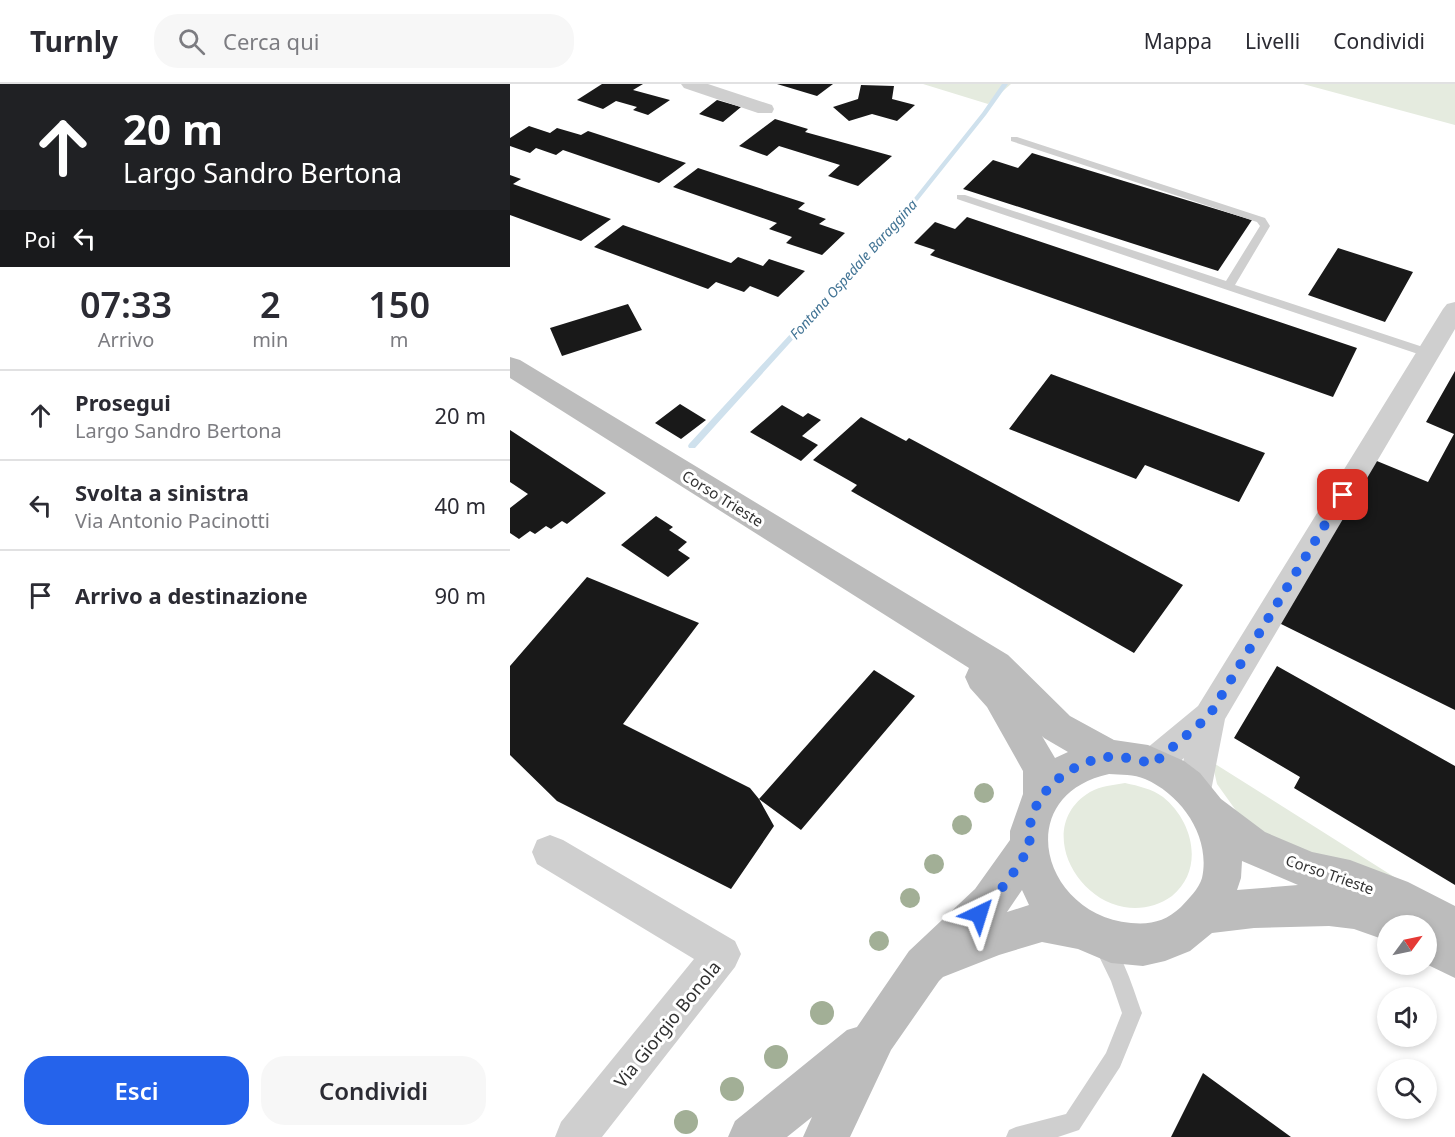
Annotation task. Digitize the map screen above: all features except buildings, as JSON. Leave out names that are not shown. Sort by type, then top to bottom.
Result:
[{"type":"main road","name":"Corso Trieste","points":[[510,366],[996,666],[1057,727],[1109,757]]},
{"type":"main road","name":"Corso Trieste","points":[[936,631],[974,669],[1004,704],[1041,768],[1042,797]]},
{"type":"main road","points":[[924,966],[997,935],[1042,922],[1125,946],[1155,944],[1183,933],[1204,914],[1217,891],[1223,865],[1220,838],[1202,802],[1174,774],[1153,764],[1131,758],[1109,757],[1083,764],[1059,777],[1042,797],[1031,820],[1029,847],[1035,878],[1052,906],[1088,935]]},
{"type":"main road","name":"Corso Trieste","points":[[1202,802],[1251,845],[1312,871],[1350,880],[1408,902],[1455,928]]},
{"type":"main road","points":[[826,1137],[876,1035],[924,966],[989,903],[1029,847]]},
{"type":"main road","name":"Corso Trieste","points":[[1204,914],[1314,903],[1383,915]]},
{"type":"main road","points":[[1437,946],[1455,957]]},
{"type":"main road","points":[[751,1137],[876,1035]]},
{"type":"street","points":[[690,84],[765,109]]},
{"type":"street","points":[[1153,764],[1209,716],[1455,309]]},
{"type":"street","points":[[1202,802],[1209,716]]},
{"type":"street","name":"Via Giorgio Bonola","points":[[550,852],[722,954],[576,1137]]},
{"type":"lane","points":[[1014,139],[1261,220],[1265,226],[1229,285]]},
{"type":"lane","points":[[961,197],[1428,353]]},
{"type":"lane","points":[[1016,1137],[1072,1123],[1113,1060],[1132,1014],[1119,977],[1088,935]]},
{"type":"shaded area","points":[[923,84],[1011,84],[988,104]]},
{"type":"shaded area","points":[[1303,84],[1455,84],[1455,125]]},
{"type":"shaded area","points":[[1212,762],[1418,892],[1281,847],[1237,812],[1217,784]]},
{"type":"shaded area","points":[[1125,783],[1150,790],[1163,797],[1182,819],[1188,832],[1192,859],[1189,873],[1172,896],[1155,905],[1130,908],[1105,901],[1089,890],[1076,875],[1068,858],[1064,840],[1066,822],[1074,806],[1094,790]]},
{"type":"waterway","name":"Fontana Ospedale Baraggina","points":[[692,446],[909,208],[1005,84]]},
{"type":"route","points":[[979,914],[1006,881],[1029,847],[1031,820],[1042,797],[1059,777],[1083,764],[1109,757],[1131,758],[1153,764],[1209,716],[1343,495]]}]
